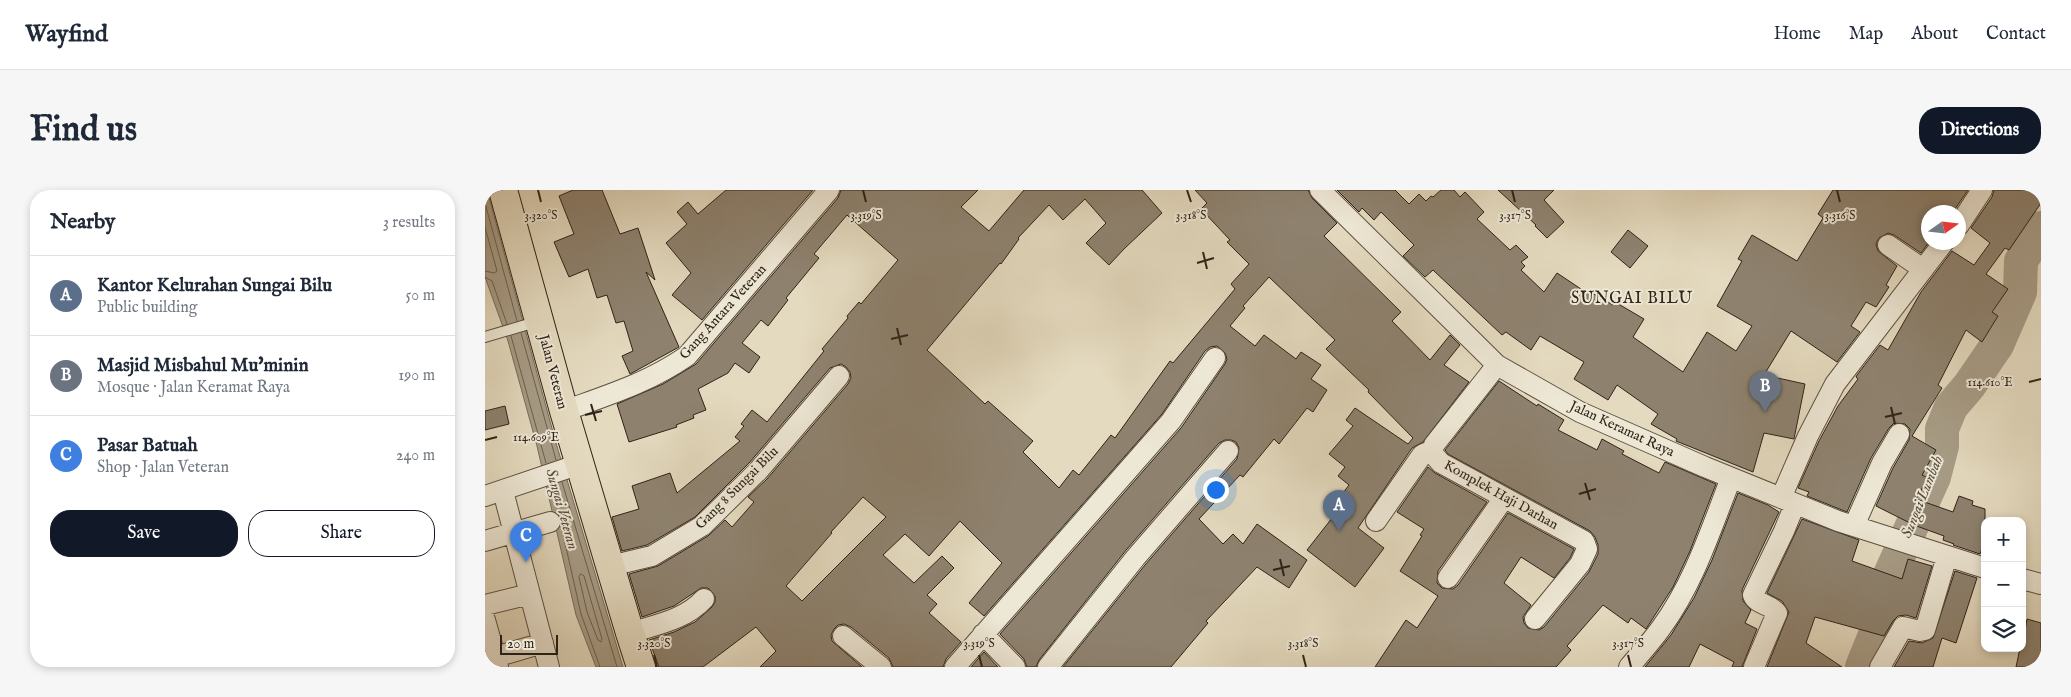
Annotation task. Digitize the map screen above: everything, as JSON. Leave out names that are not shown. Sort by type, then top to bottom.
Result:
[{"type":"main road","name":"Jalan Veteran","points":[[503,190],[531,324],[563,411],[574,467],[611,566],[629,634],[641,667]]},
{"type":"street","name":"Gang Antara Veteran","points":[[563,411],[635,386],[671,368],[687,356],[829,190]]},
{"type":"street","name":"Jalan Keramat Raya","points":[[1320,190],[1497,365],[1580,412],[1731,478],[1854,526],[1981,567]]},
{"type":"street","points":[[1966,214],[1982,190]]},
{"type":"street","points":[[1888,245],[1923,269]]},
{"type":"street","points":[[1754,667],[1777,613],[1775,609],[1757,601],[1753,595],[1784,531],[1788,501],[1808,436],[1835,384],[1938,250]]},
{"type":"street","points":[[955,667],[1171,421],[1215,358]]},
{"type":"street","name":"Komplek Haji Darhan","points":[[1497,365],[1434,445],[1432,453],[1441,463],[1504,498],[1581,537],[1587,549],[1580,564],[1535,619]]},
{"type":"street","name":"Gang 8 Sungai Bilu","points":[[611,566],[652,556],[702,526],[758,471],[839,376]]},
{"type":"street","points":[[1854,526],[1881,463],[1899,434]]},
{"type":"street","points":[[1047,667],[1136,557],[1228,451]]},
{"type":"street","points":[[1376,521],[1422,456],[1426,453],[1432,453]]},
{"type":"street","points":[[549,667],[513,533],[494,494],[537,477],[574,467]]},
{"type":"street","points":[[1629,667],[1662,628],[1684,590],[1699,560],[1731,478]]},
{"type":"street","points":[[1448,578],[1504,498]]},
{"type":"street","points":[[485,542],[550,522]]},
{"type":"street","points":[[1884,661],[1903,627],[1920,631],[1925,630],[1947,556]]},
{"type":"street","points":[[2026,580],[2041,584]]},
{"type":"street","points":[[485,606],[530,594]]},
{"type":"street","points":[[629,634],[675,619],[692,611],[704,599]]},
{"type":"street","points":[[485,620],[493,661],[543,643]]},
{"type":"street","points":[[983,634],[1015,667]]},
{"type":"street","points":[[843,636],[881,667]]},
{"type":"lane","points":[[485,336],[531,324]]},
{"type":"water","name":"Sungai Veteran","points":[[485,190],[487,190],[556,443],[623,667],[596,667],[576,615],[537,446],[508,341],[485,277]]},
{"type":"building","points":[[573,190],[602,190],[620,234],[638,228],[655,280],[646,272],[679,347],[630,374],[622,356],[633,351],[624,321],[616,323],[607,295],[597,298],[588,269],[569,277],[554,242],[574,234],[559,196]]},
{"type":"building","points":[[726,190],[813,190],[702,320],[672,295],[691,273],[666,243],[687,224],[677,212],[688,202],[698,214]]},
{"type":"building","points":[[841,190],[978,190],[961,207],[989,231],[1024,190],[1142,190],[1162,213],[1109,265],[1086,243],[1106,223],[1085,199],[1063,220],[1049,205],[1018,238],[1001,264],[927,350],[985,404],[988,401],[1033,441],[1023,452],[1059,488],[1073,470],[1079,475],[1111,435],[1115,438],[1170,361],[1173,363],[1235,289],[1231,284],[1249,264],[1227,242],[1230,240],[1201,209],[1207,203],[1195,190],[1308,190],[1312,198],[1337,223],[1324,236],[1401,312],[1392,321],[1430,360],[1450,335],[1460,345],[1444,365],[1469,382],[1423,442],[1412,448],[1358,528],[1384,548],[1355,587],[1307,550],[1336,513],[1331,509],[1349,485],[1338,476],[1345,467],[1329,454],[1353,426],[1346,420],[1355,408],[1408,444],[1413,438],[1368,392],[1369,390],[1326,349],[1335,340],[1269,277],[1243,306],[1245,308],[1230,326],[1255,346],[1264,335],[1296,359],[1301,352],[1321,365],[1311,379],[1327,390],[1313,412],[1307,408],[1279,444],[1274,439],[1243,477],[1240,475],[1199,519],[1223,544],[1233,534],[1243,544],[1257,524],[1307,560],[1289,588],[1257,567],[1206,621],[1208,623],[1171,667],[1063,667],[1145,565],[1237,459],[1239,448],[1236,442],[1231,440],[1219,443],[1127,549],[1039,660],[1036,667],[1027,667],[1024,659],[1000,634],[1181,428],[1225,364],[1227,359],[1225,353],[1217,346],[1210,347],[1205,351],[1162,414],[984,616],[969,603],[1002,563],[960,521],[929,556],[905,534],[883,555],[914,583],[942,556],[954,568],[927,595],[937,604],[929,613],[961,642],[946,659],[943,667],[893,667],[889,658],[851,627],[844,624],[838,625],[834,629],[831,635],[832,641],[862,667],[760,667],[776,651],[756,627],[703,667],[659,667],[649,640],[674,632],[695,622],[712,607],[715,602],[715,596],[708,588],[701,588],[674,606],[642,617],[629,574],[658,566],[708,536],[725,520],[732,527],[754,502],[748,497],[767,479],[848,384],[851,378],[850,372],[841,364],[830,368],[749,463],[695,517],[647,545],[622,551],[612,517],[639,509],[632,486],[670,473],[677,493],[740,441],[735,437],[744,426],[741,424],[752,410],[767,422],[824,351],[822,349],[848,318],[847,316],[859,302],[861,304],[898,260],[847,215],[814,254],[819,258],[786,298],[788,300],[768,326],[761,320],[742,343],[760,357],[749,373],[735,363],[728,373],[698,389],[706,410],[693,415],[694,418],[676,425],[677,427],[629,442],[617,404],[663,384],[696,364],[838,198]],"holes":[[[863,497],[886,517],[802,601],[786,586]]]},
{"type":"building","points":[[1337,190],[1395,190],[1409,204],[1419,194],[1426,201],[1441,190],[1454,190],[1460,197],[1465,192],[1484,212],[1477,219],[1510,250],[1516,245],[1528,257],[1521,262],[1525,266],[1521,270],[1544,292],[1557,273],[1584,291],[1585,289],[1613,305],[1615,302],[1644,319],[1633,337],[1683,372],[1707,332],[1736,351],[1752,326],[1717,306],[1742,261],[1738,259],[1752,235],[1797,261],[1823,218],[1818,214],[1833,190],[1968,190],[1958,205],[1921,205],[1921,250],[1923,250],[1921,253],[1894,235],[1888,233],[1879,238],[1876,244],[1878,251],[1897,266],[1886,285],[1889,287],[1876,307],[1866,302],[1851,326],[1860,332],[1837,362],[1791,331],[1764,375],[1805,384],[1794,439],[1764,433],[1753,472],[1676,441],[1677,439],[1651,424],[1658,414],[1617,385],[1608,400],[1574,379],[1584,362],[1540,336],[1531,350],[1506,332],[1502,335],[1433,270],[1425,277],[1403,256],[1414,245],[1381,212],[1374,220],[1362,208],[1359,212]]},
{"type":"building","points":[[1498,190],[1554,190],[1544,200],[1564,222],[1547,238],[1536,225]]},
{"type":"building","points":[[1994,190],[2041,190],[2041,203],[2009,250],[2005,248],[1986,274],[2008,289],[1992,312],[1998,316],[1982,342],[1966,330],[1938,385],[1942,388],[1912,436],[1936,450],[1922,475],[1928,478],[1916,499],[1953,512],[1959,496],[1973,501],[1972,505],[1985,509],[1985,517],[1981,517],[1980,554],[1953,545],[1943,540],[1944,536],[1914,525],[1876,506],[1893,468],[1909,440],[1910,429],[1905,424],[1894,423],[1889,428],[1871,458],[1847,512],[1807,496],[1809,492],[1798,488],[1819,441],[1838,406],[1858,379],[1857,375],[1880,345],[1888,350],[1921,292],[1952,251],[1974,265],[1990,243],[1971,228],[1992,197]]},
{"type":"building","points":[[1628,230],[1648,246],[1630,268],[1611,252]]},
{"type":"building","points":[[1499,381],[1537,406],[1538,404],[1564,420],[1558,430],[1597,450],[1602,439],[1624,451],[1622,454],[1659,473],[1665,462],[1716,484],[1690,551],[1673,587],[1646,629],[1631,618],[1628,623],[1603,605],[1567,646],[1571,650],[1556,667],[1375,667],[1406,620],[1417,628],[1438,596],[1400,571],[1422,536],[1420,535],[1424,529],[1397,512],[1428,467],[1435,473],[1487,502],[1438,571],[1437,583],[1442,588],[1453,589],[1458,585],[1508,513],[1574,549],[1570,558],[1554,578],[1521,557],[1504,583],[1531,605],[1523,617],[1524,623],[1528,628],[1539,630],[1544,627],[1589,572],[1598,554],[1598,545],[1590,531],[1448,454],[1445,450]]},
{"type":"building","points":[[505,406],[509,424],[485,430],[485,411]]},
{"type":"building","points":[[1738,493],[1768,505],[1779,512],[1742,590],[1743,601],[1751,610],[1745,623],[1757,629],[1742,667],[1732,667],[1734,662],[1700,644],[1689,667],[1645,667],[1671,635],[1694,598],[1712,560]]},
{"type":"building","points":[[1802,519],[1859,540],[1852,561],[1902,579],[1908,559],[1932,566],[1916,618],[1906,615],[1898,616],[1884,636],[1815,617],[1806,643],[1842,667],[1767,667],[1789,612],[1782,601],[1767,593]]},
{"type":"building","points":[[1955,571],[1977,578],[1956,643],[1942,638],[1933,667],[1894,667],[1909,641],[1922,643],[1933,638]]},
{"type":"building","points":[[2027,619],[2041,623],[2041,667],[2016,667],[2019,652],[2026,652]]},
{"type":"building","points":[[984,652],[998,667],[971,667]]},
{"type":"waterway","name":"Sungai Lumbah","points":[[1862,667],[1875,635],[1888,579],[1934,477],[1942,446],[1942,429],[1951,407],[1969,386],[1997,345],[2020,292],[2021,261],[2041,228]]},
{"type":"place","name":"Masjid Misbahul Mu'minin","points":[[1765,412]]},
{"type":"place","name":"Kantor Kelurahan Sungai Bilu","points":[[1339,531]]},
{"type":"place","name":"Pasar Batuah","points":[[526,562]]},
{"type":"district","name":"SUNGAI BILU","points":[[1632,299]]}]
